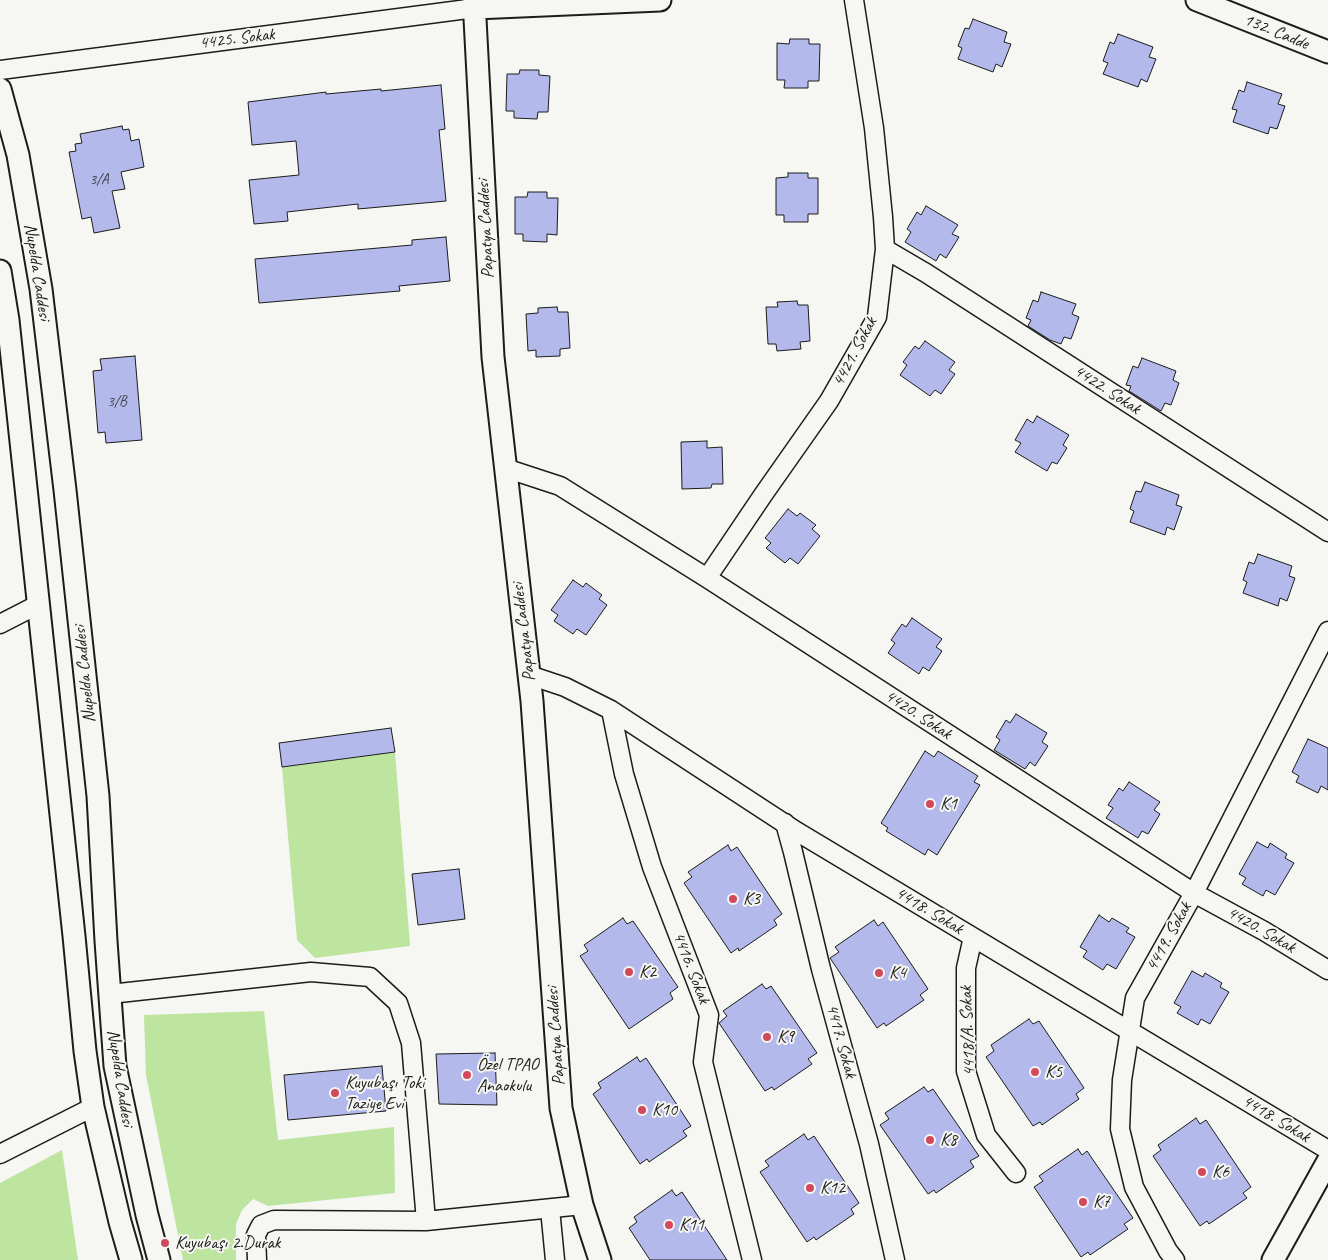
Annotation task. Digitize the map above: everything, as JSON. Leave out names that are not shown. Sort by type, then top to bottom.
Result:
[{"type":"street","points":[[475,4],[660,0]]},
{"type":"street","name":"4421. Sokak","points":[[707,578],[829,401],[876,317],[885,249],[874,128],[858,13],[854,0]]},
{"type":"street","name":"132. Cadde","points":[[1197,0],[1328,52]]},
{"type":"street","name":"4425. Sokak","points":[[0,70],[475,4]]},
{"type":"street","name":"Papatya Caddesi","points":[[475,4],[493,357],[533,711],[561,1108],[582,1205],[600,1260]]},
{"type":"street","name":"Nupelda Caddesi","points":[[0,90],[18,155],[41,289],[64,480],[98,796],[115,1066],[147,1215],[160,1260]]},
{"type":"street","name":"4422. Sokak","points":[[885,249],[1328,532]]},
{"type":"street","name":"Nupelda Caddesi","points":[[0,271],[8,320],[39,604],[85,1051],[93,1107],[130,1260]]},
{"type":"street","name":"4420. Sokak","points":[[505,468],[560,486],[707,578],[1194,892],[1264,931],[1328,970]]},
{"type":"street","points":[[0,624],[39,604]]},
{"type":"street","name":"4419. Sokak","points":[[1175,1260],[1168,1251],[1134,1187],[1120,1129],[1122,1080],[1135,998],[1194,892],[1328,631]]},
{"type":"street","name":"4418. Sokak","points":[[528,675],[565,687],[611,710],[785,823],[1328,1150]]},
{"type":"street","name":"4416. Sokak","points":[[611,710],[624,774],[652,867],[709,1015],[702,1062],[752,1260]]},
{"type":"street","name":"4417. Sokak","points":[[785,823],[821,969],[869,1144],[895,1260]]},
{"type":"street","name":"4418/A. Sokak","points":[[973,937],[966,968],[966,1071],[986,1135],[1016,1173]]},
{"type":"street","points":[[110,994],[311,972],[370,977],[398,1004],[410,1043],[426,1221]]},
{"type":"street","points":[[0,1154],[93,1107]]},
{"type":"street","points":[[1273,1260],[1328,1161]]},
{"type":"street","points":[[257,1260],[256,1235],[261,1225],[274,1220],[426,1221],[582,1205]]},
{"type":"street","points":[[550,1208],[555,1260]]},
{"type":"green space","points":[[395,752],[410,946],[315,958],[297,940],[282,767]]},
{"type":"green space","points":[[264,1011],[278,1140],[394,1127],[395,1193],[268,1206],[253,1199],[242,1210],[236,1224],[236,1260],[183,1260],[146,1075],[144,1015]]},
{"type":"green space","points":[[62,1150],[78,1260],[0,1260],[0,1183]]},
{"type":"building","points":[[973,19],[1007,32],[1004,42],[1011,44],[1002,67],[996,64],[993,72],[958,59],[962,48],[958,46],[965,28],[969,29]]},
{"type":"building","points":[[1118,34],[1153,47],[1149,57],[1156,59],[1147,82],[1141,79],[1138,87],[1103,74],[1108,63],[1103,61],[1110,42],[1114,44]]},
{"type":"building","points":[[790,39],[809,39],[809,44],[820,44],[819,81],[808,81],[808,88],[784,88],[785,80],[777,80],[777,43],[789,44]]},
{"type":"building","points":[[520,70],[539,70],[539,75],[550,76],[548,112],[538,112],[537,119],[514,118],[514,111],[506,111],[507,74],[519,74]]},
{"type":"building","points":[[1247,82],[1282,94],[1278,104],[1285,106],[1277,129],[1270,127],[1268,134],[1233,122],[1237,110],[1232,109],[1239,90],[1244,92]]},
{"type":"building","points":[[441,85],[445,129],[439,130],[446,201],[358,209],[358,204],[287,212],[288,221],[254,224],[249,180],[299,175],[296,141],[252,145],[248,102],[326,92],[326,94],[381,89],[381,91]]},
{"type":"building","points":[[122,126],[123,130],[129,129],[131,141],[139,139],[144,167],[121,172],[125,189],[112,191],[120,228],[94,233],[91,217],[82,219],[69,152],[76,151],[75,144],[82,143],[80,134]]},
{"type":"building","points":[[788,173],[808,173],[808,178],[818,178],[818,214],[808,214],[808,222],[784,222],[784,215],[776,215],[776,178],[788,177]]},
{"type":"building","points":[[528,192],[547,192],[547,198],[558,198],[557,235],[547,234],[547,242],[523,241],[523,234],[515,234],[515,197],[527,197]]},
{"type":"building","points":[[926,206],[958,225],[952,234],[959,237],[946,258],[940,254],[936,261],[905,242],[911,232],[907,229],[917,212],[921,215]]},
{"type":"building","points":[[446,237],[450,281],[399,286],[400,291],[259,303],[255,259],[412,245],[412,240]]},
{"type":"building","points":[[1041,292],[1076,304],[1072,314],[1079,317],[1071,339],[1064,337],[1061,344],[1050,340],[1028,326],[1031,320],[1026,318],[1033,300],[1038,302]]},
{"type":"building","points":[[797,301],[798,305],[808,305],[810,341],[800,342],[801,349],[777,351],[776,344],[768,344],[766,307],[778,307],[777,302]]},
{"type":"building","points":[[557,307],[558,312],[568,312],[570,348],[560,349],[560,356],[536,357],[536,350],[528,351],[526,314],[538,313],[538,308]]},
{"type":"building","points":[[925,341],[955,362],[949,370],[955,374],[941,394],[935,390],[930,396],[900,375],[907,365],[903,362],[915,346],[919,349]]},
{"type":"building","points":[[135,356],[142,440],[106,443],[105,432],[98,433],[93,371],[102,370],[100,359]]},
{"type":"building","points":[[1142,358],[1176,371],[1173,380],[1179,383],[1171,405],[1165,403],[1161,411],[1129,391],[1131,386],[1126,385],[1133,366],[1138,368]]},
{"type":"building","points":[[1037,416],[1069,435],[1063,445],[1067,448],[1057,464],[1052,462],[1047,471],[1015,452],[1021,443],[1015,440],[1027,419],[1033,423]]},
{"type":"building","points":[[707,441],[707,448],[722,447],[723,484],[712,484],[711,488],[682,489],[681,442]]},
{"type":"building","points":[[1145,482],[1179,495],[1176,505],[1182,507],[1174,530],[1167,527],[1165,535],[1130,522],[1134,511],[1130,509],[1136,491],[1141,492]]},
{"type":"building","points":[[788,509],[797,516],[800,513],[816,525],[812,529],[820,536],[798,564],[790,558],[785,563],[766,548],[771,543],[765,538]]},
{"type":"building","points":[[1258,554],[1292,566],[1289,576],[1295,578],[1287,601],[1280,598],[1278,606],[1243,593],[1247,582],[1243,580],[1249,562],[1254,564]]},
{"type":"building","points":[[573,580],[583,587],[586,583],[602,595],[599,599],[607,605],[586,635],[577,629],[573,634],[554,621],[558,615],[551,610]]},
{"type":"building","points":[[912,618],[942,639],[936,647],[942,651],[929,671],[923,667],[919,674],[888,653],[895,643],[891,640],[902,624],[906,627]]},
{"type":"building","points":[[1016,714],[1047,733],[1042,742],[1048,746],[1035,766],[1030,762],[1025,769],[994,750],[1000,740],[996,737],[1006,720],[1010,723]]},
{"type":"building","points":[[391,728],[395,752],[282,767],[279,743]]},
{"type":"building","points":[[1308,739],[1328,748],[1328,790],[1321,786],[1318,793],[1296,782],[1299,776],[1292,772]]},
{"type":"building","name":"K1","points":[[925,751],[934,757],[938,751],[978,776],[974,782],[980,785],[937,855],[928,849],[925,855],[886,831],[888,828],[881,823]]},
{"type":"building","points":[[1129,782],[1160,802],[1154,810],[1160,814],[1148,834],[1142,831],[1138,838],[1106,818],[1113,808],[1108,805],[1119,788],[1123,791]]},
{"type":"building","points":[[1257,842],[1268,848],[1270,843],[1287,854],[1285,858],[1294,863],[1275,895],[1266,890],[1263,896],[1242,884],[1246,878],[1239,874]]},
{"type":"building","name":"K3","points":[[728,845],[731,851],[737,847],[782,914],[774,920],[777,925],[739,951],[738,948],[731,953],[684,883],[692,877],[688,872]]},
{"type":"building","points":[[459,869],[465,919],[418,925],[412,874]]},
{"type":"building","points":[[1099,915],[1109,922],[1112,918],[1129,928],[1126,932],[1135,937],[1116,969],[1107,964],[1103,970],[1083,957],[1087,951],[1080,947]]},
{"type":"building","name":"K2","points":[[623,918],[627,924],[633,921],[678,987],[670,993],[673,999],[629,1029],[580,956],[588,951],[584,945]]},
{"type":"building","name":"K4","points":[[874,920],[878,926],[883,922],[928,989],[920,995],[924,1000],[886,1026],[884,1023],[877,1028],[830,958],[839,952],[835,947]]},
{"type":"building","points":[[1192,971],[1203,977],[1205,973],[1222,983],[1220,987],[1229,992],[1210,1024],[1201,1019],[1198,1025],[1177,1013],[1181,1007],[1174,1003]]},
{"type":"building","name":"K9","points":[[762,984],[766,989],[771,986],[817,1053],[808,1059],[812,1064],[774,1090],[772,1087],[765,1091],[719,1023],[727,1016],[723,1011]]},
{"type":"building","name":"K5","points":[[1029,1019],[1033,1024],[1039,1021],[1084,1088],[1076,1094],[1079,1099],[1042,1125],[1040,1122],[1033,1126],[986,1057],[994,1051],[991,1045]]},
{"type":"building","points":[[495,1053],[497,1105],[439,1104],[436,1054]]},
{"type":"building","name":"K10","points":[[637,1057],[640,1062],[646,1058],[691,1126],[683,1131],[687,1136],[649,1162],[647,1159],[640,1164],[593,1094],[601,1088],[598,1083]]},
{"type":"building","name":"Kuyubaşı Toki Taziye Evi","points":[[382,1066],[386,1111],[288,1120],[284,1075]]},
{"type":"building","name":"K8","points":[[924,1087],[928,1092],[933,1089],[979,1156],[970,1161],[974,1167],[936,1193],[934,1190],[928,1194],[880,1125],[889,1119],[885,1113]]},
{"type":"building","name":"K6","points":[[1196,1118],[1200,1124],[1206,1120],[1251,1187],[1243,1193],[1247,1198],[1209,1224],[1207,1221],[1200,1226],[1153,1156],[1161,1150],[1158,1145]]},
{"type":"building","name":"K12","points":[[804,1134],[808,1140],[814,1136],[859,1203],[851,1209],[854,1214],[816,1240],[814,1237],[807,1242],[760,1172],[769,1166],[765,1161]]},
{"type":"building","name":"K7","points":[[1078,1149],[1082,1155],[1087,1151],[1133,1218],[1124,1224],[1128,1229],[1090,1255],[1088,1252],[1081,1257],[1034,1187],[1043,1181],[1039,1176]]},
{"type":"building","name":"K11","points":[[672,1190],[676,1196],[682,1192],[727,1260],[650,1260],[629,1228],[637,1222],[634,1217]]},
{"type":"place","name":"K1","points":[[930,804]]},
{"type":"place","name":"K3","points":[[733,899]]},
{"type":"place","name":"K2","points":[[629,972]]},
{"type":"place","name":"K4","points":[[879,973]]},
{"type":"place","name":"K9","points":[[767,1037]]},
{"type":"place","name":"K5","points":[[1035,1072]]},
{"type":"place","name":"Özel TPAO Anaokulu","points":[[467,1075]]},
{"type":"place","name":"Kuyubaşı Toki Taziye Evi","points":[[335,1093]]},
{"type":"place","name":"K10","points":[[642,1110]]},
{"type":"place","name":"K8","points":[[930,1140]]},
{"type":"place","name":"K6","points":[[1202,1172]]},
{"type":"place","name":"K12","points":[[810,1188]]},
{"type":"place","name":"K7","points":[[1083,1202]]},
{"type":"place","name":"K11","points":[[669,1225]]},
{"type":"place","name":"Kuyubaşı 2.Durak","points":[[165,1243]]}]
